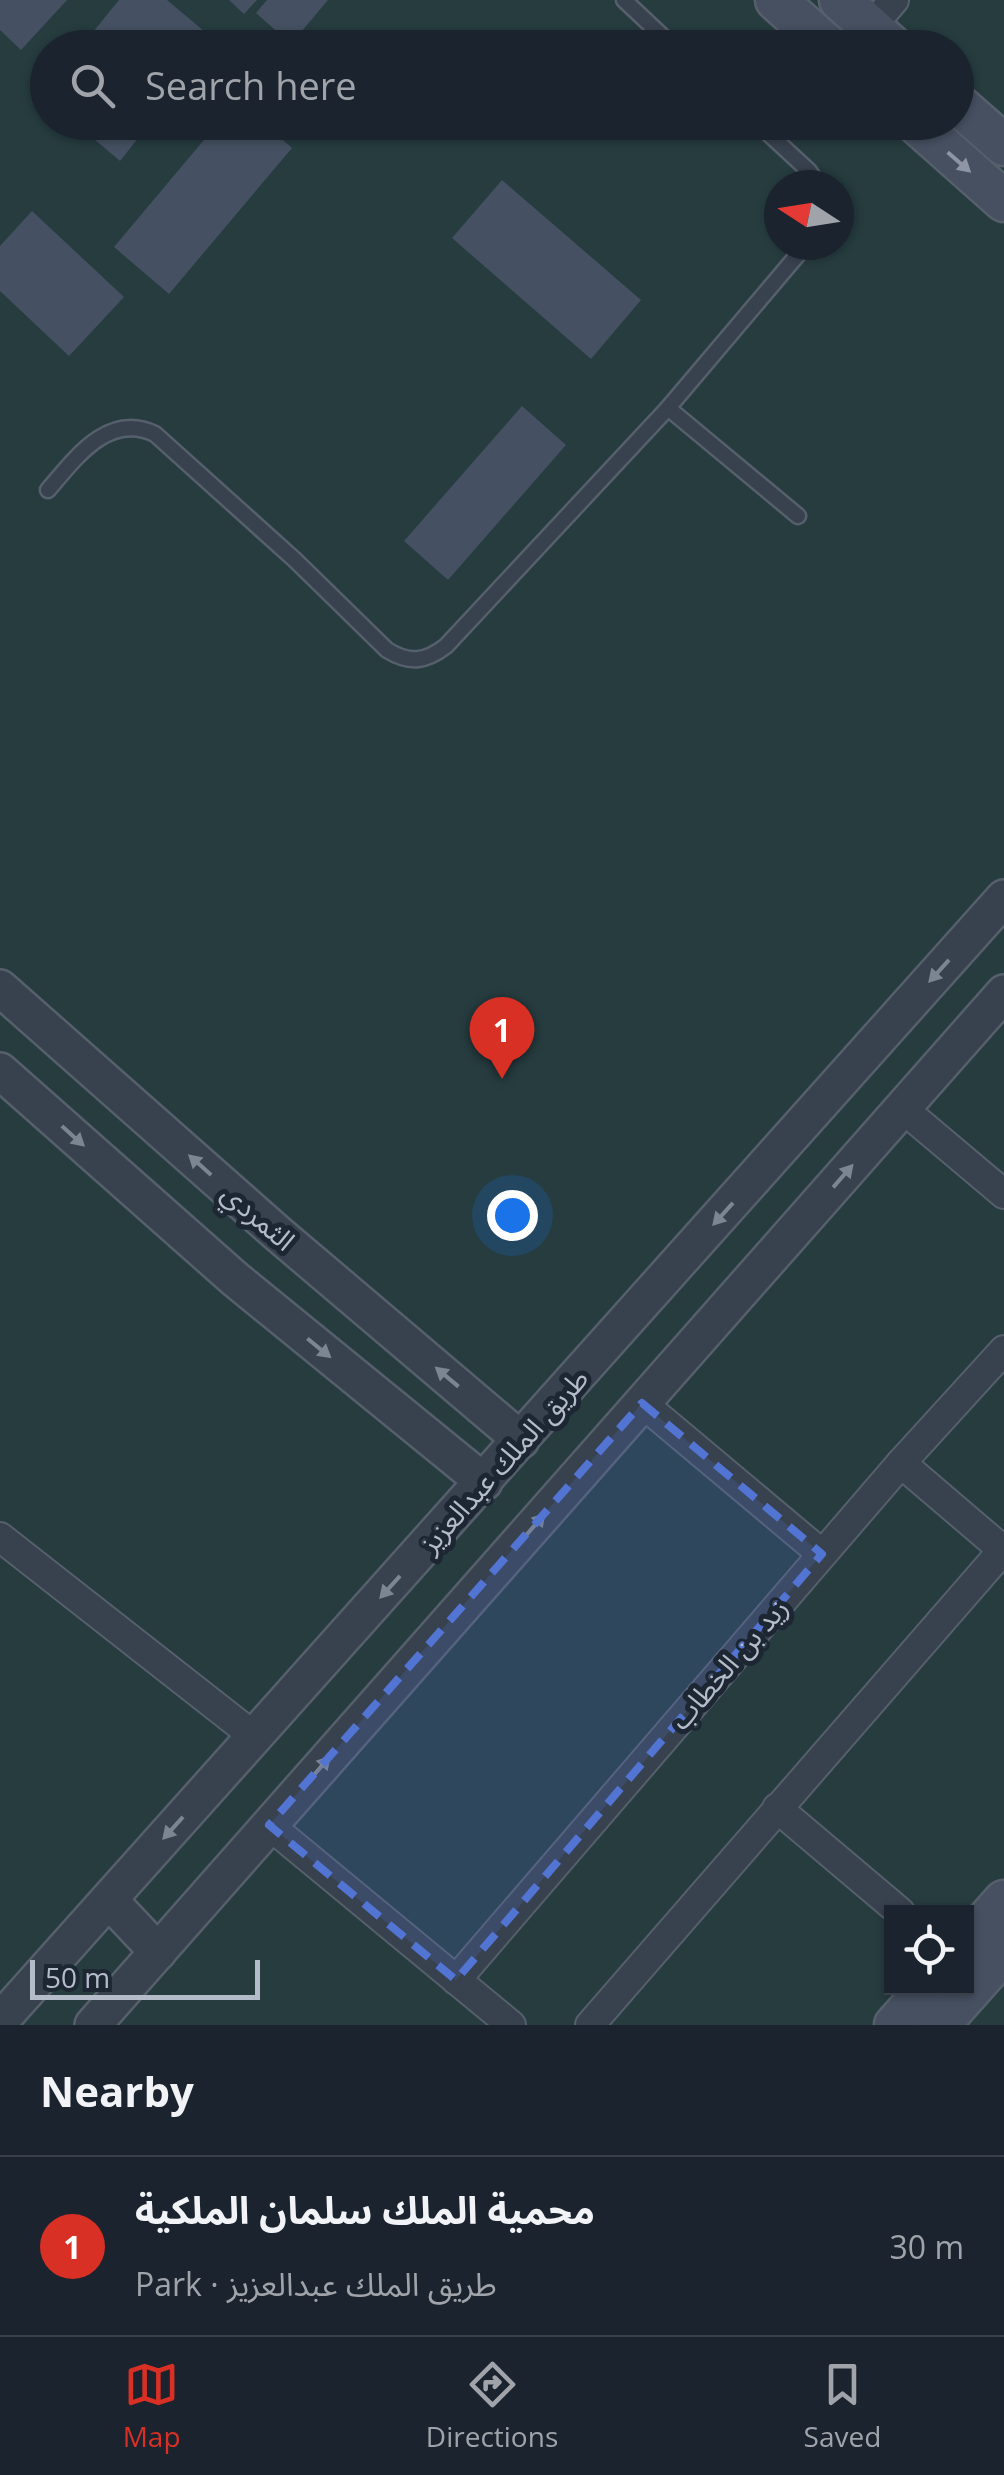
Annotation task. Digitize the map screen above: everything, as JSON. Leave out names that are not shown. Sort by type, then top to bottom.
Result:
[{"type":"main road","points":[[776,0],[810,30]]},
{"type":"main road","points":[[840,0],[886,25]]},
{"type":"main road","points":[[974,119],[1004,145]]},
{"type":"main road","points":[[935,140],[1004,201]]},
{"type":"main road","points":[[974,1935],[1004,1902]]},
{"type":"main road","points":[[939,2025],[1004,1952]]},
{"type":"main road","points":[[894,2025],[922,1995]]},
{"type":"street","name":"طريق الملك عبدالعزيز","points":[[0,2021],[1004,898]]},
{"type":"street","name":"الثمردي","points":[[0,988],[276,1232],[521,1440]]},
{"type":"street","points":[[93,2025],[1004,994]]},
{"type":"street","points":[[0,1071],[235,1280],[484,1482]]},
{"type":"street","points":[[902,1108],[1004,1194]]},
{"type":"street","name":"زيد بن الخطاب","points":[[456,1980],[900,1463],[1004,1350]]},
{"type":"street","points":[[642,1403],[822,1554]]},
{"type":"street","points":[[590,2025],[1004,1550],[900,1463]]},
{"type":"street","points":[[0,1537],[255,1737]]},
{"type":"street","points":[[776,1808],[892,1905]]},
{"type":"street","points":[[270,1825],[511,2025]]},
{"type":"street","points":[[109,1900],[158,1952]]},
{"type":"lane","points":[[624,0],[656,30]]},
{"type":"lane","points":[[775,140],[808,170]]},
{"type":"lane","points":[[48,490],[97,438],[120,429],[145,429],[241,510],[388,650],[409,661],[420,661],[446,646],[668,408],[793,260]]},
{"type":"lane","points":[[668,408],[798,516]]},
{"type":"highlighted area","points":[[642,1403],[822,1554],[456,1980],[269,1825]]},
{"type":"green space","points":[[0,0],[1004,0],[1004,2025],[0,2025]]},
{"type":"building","points":[[0,0],[67,0],[39,30],[30,30],[30,40],[21,50],[0,30]]},
{"type":"building","points":[[119,0],[167,0],[203,30],[95,30]]},
{"type":"building","points":[[229,0],[257,0],[244,14]]},
{"type":"building","points":[[267,0],[328,0],[303,30],[275,30],[256,13]]},
{"type":"building","points":[[95,140],[137,140],[120,161]]},
{"type":"building","points":[[204,140],[283,140],[292,148],[169,294],[114,247]]},
{"type":"building","points":[[502,180],[641,300],[591,359],[452,238]]},
{"type":"building","points":[[32,211],[124,297],[69,356],[0,291],[0,246]]},
{"type":"building","points":[[522,406],[566,445],[448,580],[404,541]]},
{"type":"place","name":"محمية الملك سلمان الملكية","points":[[502,1079]]}]
